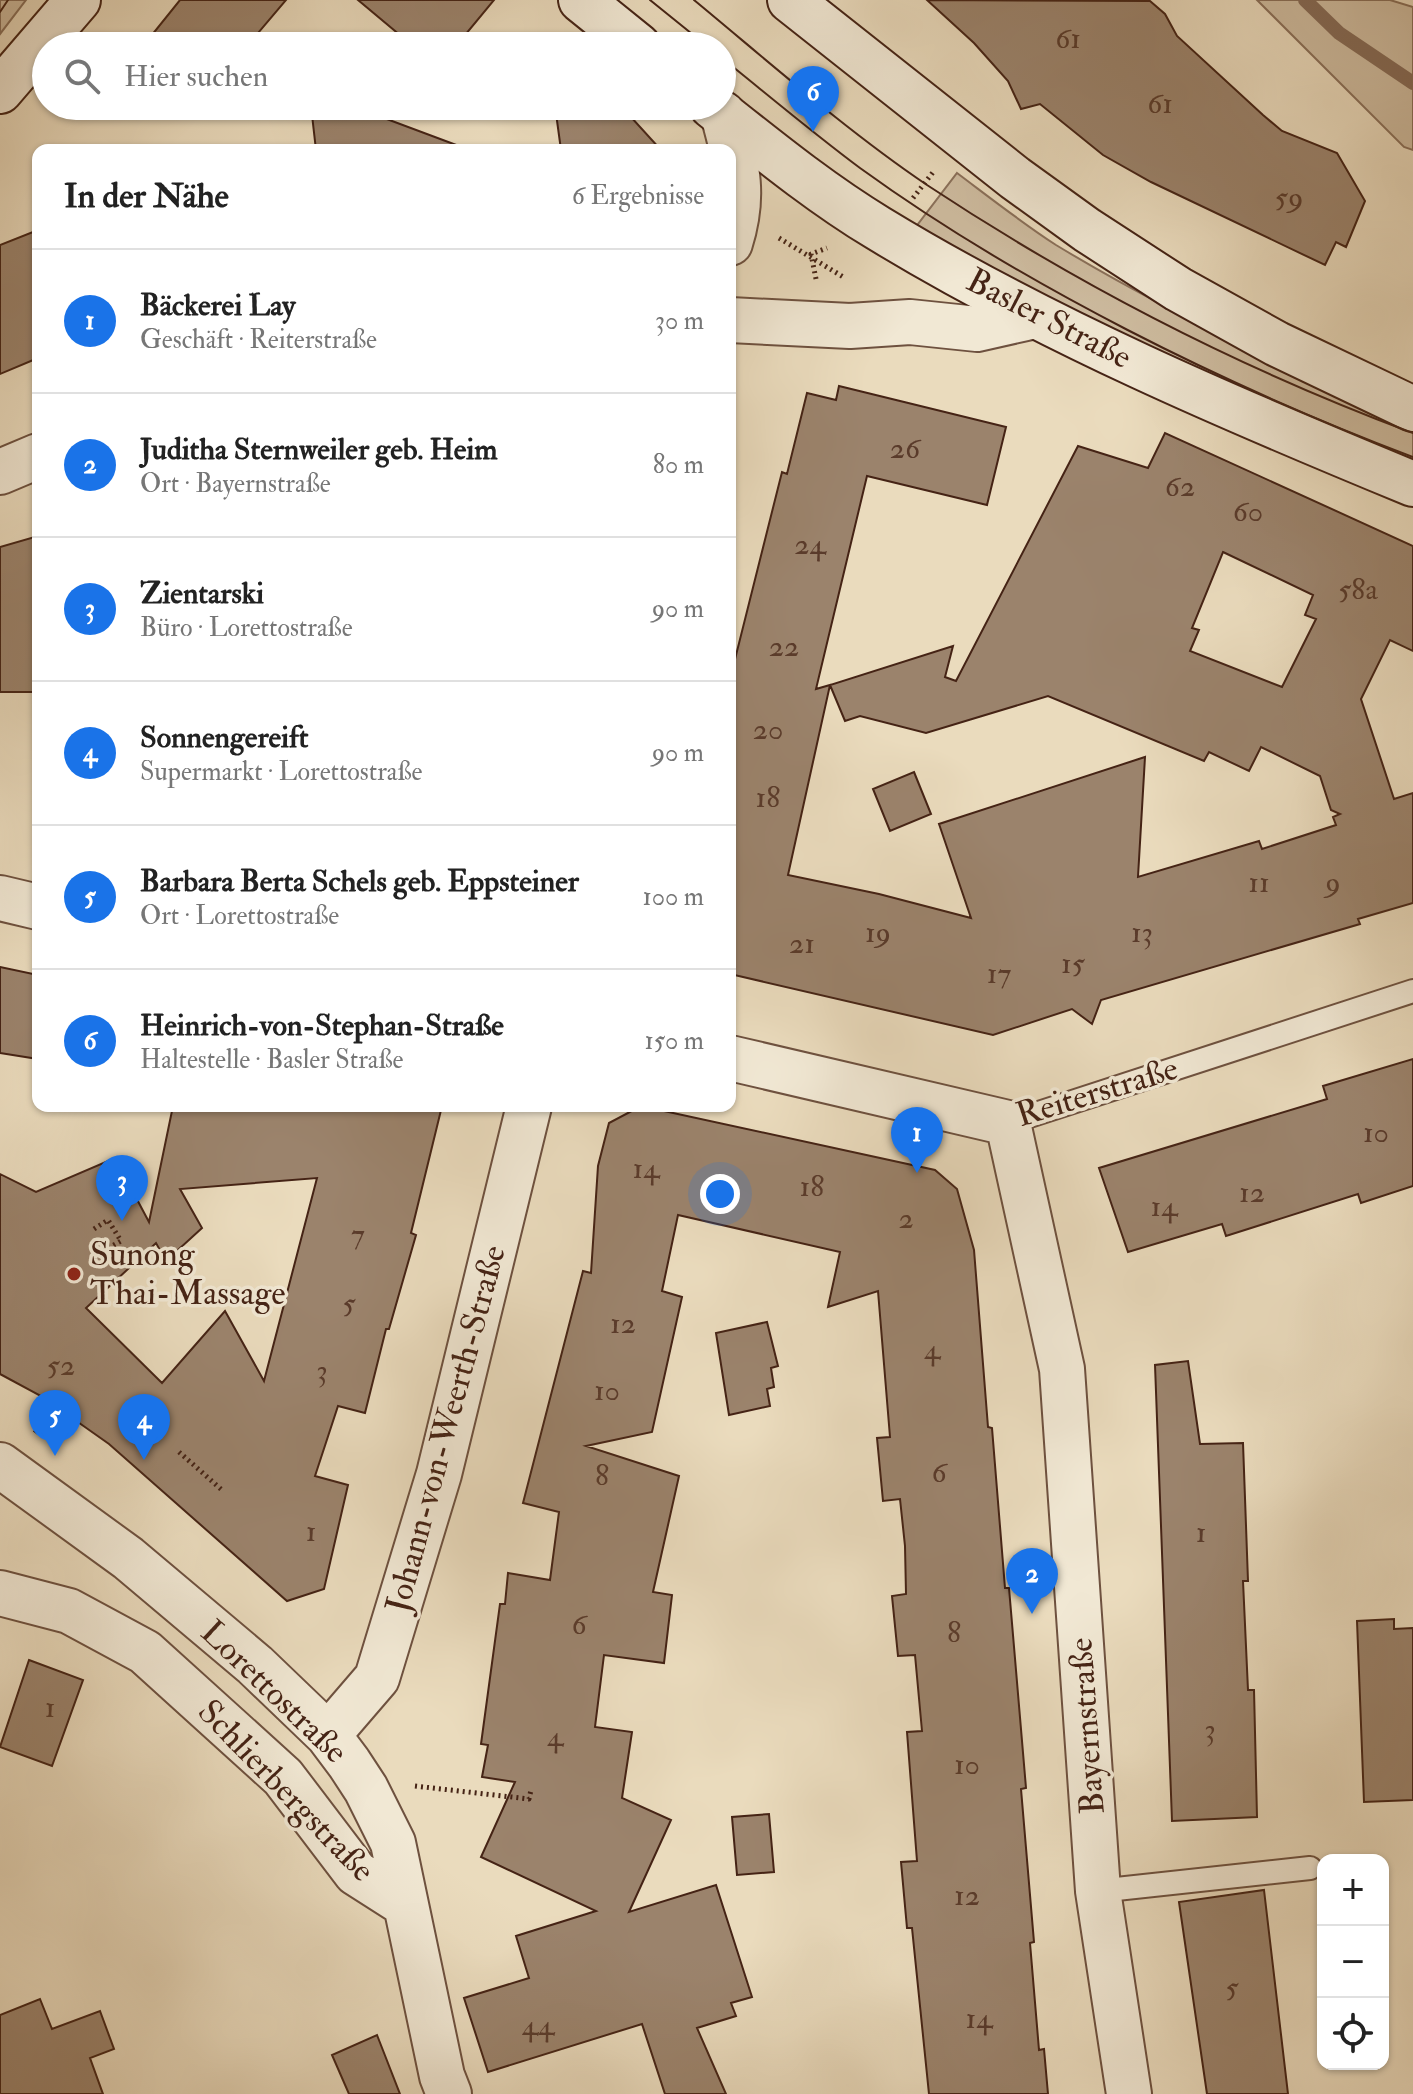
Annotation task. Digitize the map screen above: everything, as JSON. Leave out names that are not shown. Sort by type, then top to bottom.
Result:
[{"type":"street","points":[[51,32],[78,0]]},
{"type":"street","points":[[581,0],[621,32]]},
{"type":"street","points":[[790,0],[1087,230],[1178,289],[1277,344],[1413,409]]},
{"type":"street","points":[[0,91],[32,54]]},
{"type":"street","points":[[720,120],[728,144]]},
{"type":"street","name":"Basler Straße","points":[[730,120],[876,228],[1035,316],[1330,451],[1413,484]]},
{"type":"street","points":[[736,167],[740,179],[736,213]]},
{"type":"street","points":[[736,323],[837,325],[910,322],[977,329],[1035,316]]},
{"type":"street","points":[[0,472],[32,459]]},
{"type":"street","points":[[0,898],[32,906]]},
{"type":"street","name":"Reiterstraße","points":[[736,1059],[1008,1123]]},
{"type":"street","name":"Johann-von-Weerth-Straße","points":[[328,1735],[377,1678],[439,1474],[528,1112]]},
{"type":"street","name":"Bayernstraße","points":[[1008,1123],[1062,1369],[1098,1891],[1129,2094]]},
{"type":"street","name":"Lorettostraße","points":[[0,1465],[128,1558],[255,1665],[328,1735],[366,1789],[393,1843],[403,1903],[442,2076],[449,2094]]},
{"type":"street","name":"Schlierbergstraße","points":[[0,1593],[69,1611],[145,1652],[283,1777],[356,1873],[403,1903]]},
{"type":"lane","name":"Reiterstraße","points":[[1008,1123],[1413,991]]},
{"type":"lane","points":[[1098,1891],[1310,1868]]},
{"type":"path","points":[[811,254],[900,216],[963,137]]},
{"type":"path","points":[[736,231],[811,254],[848,280]]},
{"type":"path","points":[[811,254],[837,325]]},
{"type":"path","points":[[94,1229],[108,1220],[121,1241],[105,1250],[99,1238]]},
{"type":"path","points":[[46,1417],[55,1405]]},
{"type":"path","points":[[179,1452],[222,1490]]},
{"type":"path","points":[[366,1789],[431,1785],[529,1799],[531,1790]]},
{"type":"shaded area","points":[[0,0],[26,0],[0,34]]},
{"type":"shaded area","points":[[1257,0],[1390,0],[1413,7],[1413,150],[1404,147]]},
{"type":"shaded area","points":[[957,173],[1056,245],[1187,318],[1321,382],[1413,421],[1413,468],[1350,444],[912,232]]},
{"type":"building","points":[[180,0],[286,0],[259,32],[154,32]]},
{"type":"building","points":[[358,0],[494,0],[468,32],[396,32]]},
{"type":"building","points":[[927,0],[1150,1],[1165,14],[1177,36],[1282,131],[1337,153],[1365,201],[1346,247],[1336,242],[1325,265],[1151,182],[1103,155],[1040,104],[1021,109],[1008,81],[974,43]]},
{"type":"building","points":[[313,120],[389,120],[454,144],[315,144]]},
{"type":"building","points":[[557,120],[634,120],[656,144],[560,144]]},
{"type":"building","points":[[32,232],[32,361],[0,374],[0,245]]},
{"type":"building","points":[[839,386],[1006,427],[987,505],[867,476],[816,689],[953,646],[945,677],[956,681],[1078,446],[1148,468],[1165,433],[1413,546],[1413,651],[1390,640],[1361,699],[1394,799],[1413,793],[1413,903],[1358,919],[1360,924],[1101,1000],[1092,1024],[1072,1009],[993,1035],[736,975],[736,655],[782,472],[787,474],[807,393],[836,400]],"holes":[[[1223,552],[1313,595],[1305,615],[1316,619],[1282,687],[1190,651],[1199,630],[1192,628]],[[830,685],[845,721],[860,716],[926,733],[1048,696],[1204,761],[1209,752],[1249,771],[1261,747],[1320,776],[1331,810],[1340,814],[1333,817],[1336,825],[1262,849],[1259,841],[1138,877],[1145,757],[939,824],[971,918],[788,875]]]},
{"type":"building","points":[[32,538],[32,692],[0,692],[0,547]]},
{"type":"building","points":[[914,772],[931,814],[890,831],[873,789]]},
{"type":"building","points":[[0,967],[32,974],[32,1058],[0,1053]]},
{"type":"building","points":[[1413,1059],[1413,1186],[1361,1203],[1358,1194],[1226,1236],[1222,1224],[1128,1252],[1099,1168],[1327,1099],[1323,1086]]},
{"type":"building","points":[[172,1112],[441,1112],[411,1233],[416,1235],[389,1329],[386,1329],[365,1413],[338,1406],[315,1476],[348,1485],[324,1589],[287,1601],[109,1444],[41,1396],[0,1374],[0,1174],[36,1192],[115,1158],[149,1222]],"holes":[[[317,1178],[264,1381],[225,1311],[162,1383],[86,1308],[156,1243],[166,1261],[202,1228],[180,1189]]]},
{"type":"building","points":[[630,1112],[669,1112],[935,1170],[957,1189],[974,1250],[988,1427],[992,1428],[1005,1588],[1009,1588],[1026,1788],[1021,1789],[1034,1942],[1030,1943],[1039,2050],[1044,2049],[1048,2094],[929,2094],[912,1928],[907,1928],[901,1862],[917,1861],[907,1732],[922,1731],[915,1655],[898,1656],[892,1596],[906,1594],[905,1546],[900,1499],[883,1501],[877,1438],[890,1437],[878,1291],[828,1307],[840,1252],[678,1215],[662,1291],[682,1297],[652,1432],[586,1446],[679,1476],[653,1592],[672,1595],[664,1663],[604,1655],[595,1727],[632,1732],[622,1798],[671,1820],[629,1912],[716,1885],[752,1997],[731,2003],[736,2016],[697,2028],[726,2094],[665,2094],[642,2024],[488,2072],[464,1998],[529,1978],[516,1936],[596,1911],[481,1857],[515,1782],[482,1777],[488,1745],[481,1744],[500,1604],[505,1604],[508,1573],[550,1580],[559,1512],[523,1503],[583,1271],[591,1273],[598,1166],[609,1123]]},
{"type":"building","points":[[767,1322],[778,1366],[771,1368],[774,1387],[767,1389],[770,1406],[729,1415],[716,1333]]},
{"type":"building","points":[[1188,1361],[1200,1444],[1243,1443],[1248,1581],[1243,1581],[1248,1690],[1254,1690],[1257,1817],[1172,1821],[1155,1365]]},
{"type":"building","points":[[1394,1619],[1394,1629],[1413,1628],[1413,1800],[1364,1802],[1357,1621]]},
{"type":"building","points":[[29,1660],[83,1680],[52,1766],[0,1747]]},
{"type":"building","points":[[769,1814],[774,1872],[737,1875],[732,1817]]},
{"type":"building","points":[[1264,1890],[1288,2094],[1207,2094],[1179,1902]]},
{"type":"building","points":[[40,1999],[52,2029],[100,2011],[114,2049],[90,2058],[103,2094],[0,2094],[0,2015]]},
{"type":"building","points":[[377,2035],[400,2094],[349,2094],[332,2055]]},
{"type":"waterway","points":[[1305,0],[1339,33],[1413,83]]},
{"type":"tram line","points":[[0,12],[8,0]]},
{"type":"tram line","points":[[650,0],[690,32]]},
{"type":"tram line","points":[[694,0],[732,32]]},
{"type":"tram line","points":[[736,35],[897,164],[1043,257],[1225,353],[1287,382],[1413,433]]},
{"type":"tram line","points":[[736,69],[860,168],[922,211],[1057,292],[1127,330],[1271,399],[1413,457]]},
{"type":"place","name":"Heinrich-von-Stephan-Straße","points":[[813,132]]},
{"type":"place","name":"Bäckerei Lay","points":[[917,1173]]},
{"type":"place","name":"Zientarski","points":[[122,1221]]},
{"type":"place","name":"Sunong Thai-Massage","points":[[74,1274]]},
{"type":"place","name":"Barbara Berta Schels geb. Eppsteiner","points":[[55,1456]]},
{"type":"place","name":"Sonnengereift","points":[[144,1460]]},
{"type":"place","name":"Juditha Sternweiler geb. Heim","points":[[1032,1614]]}]
